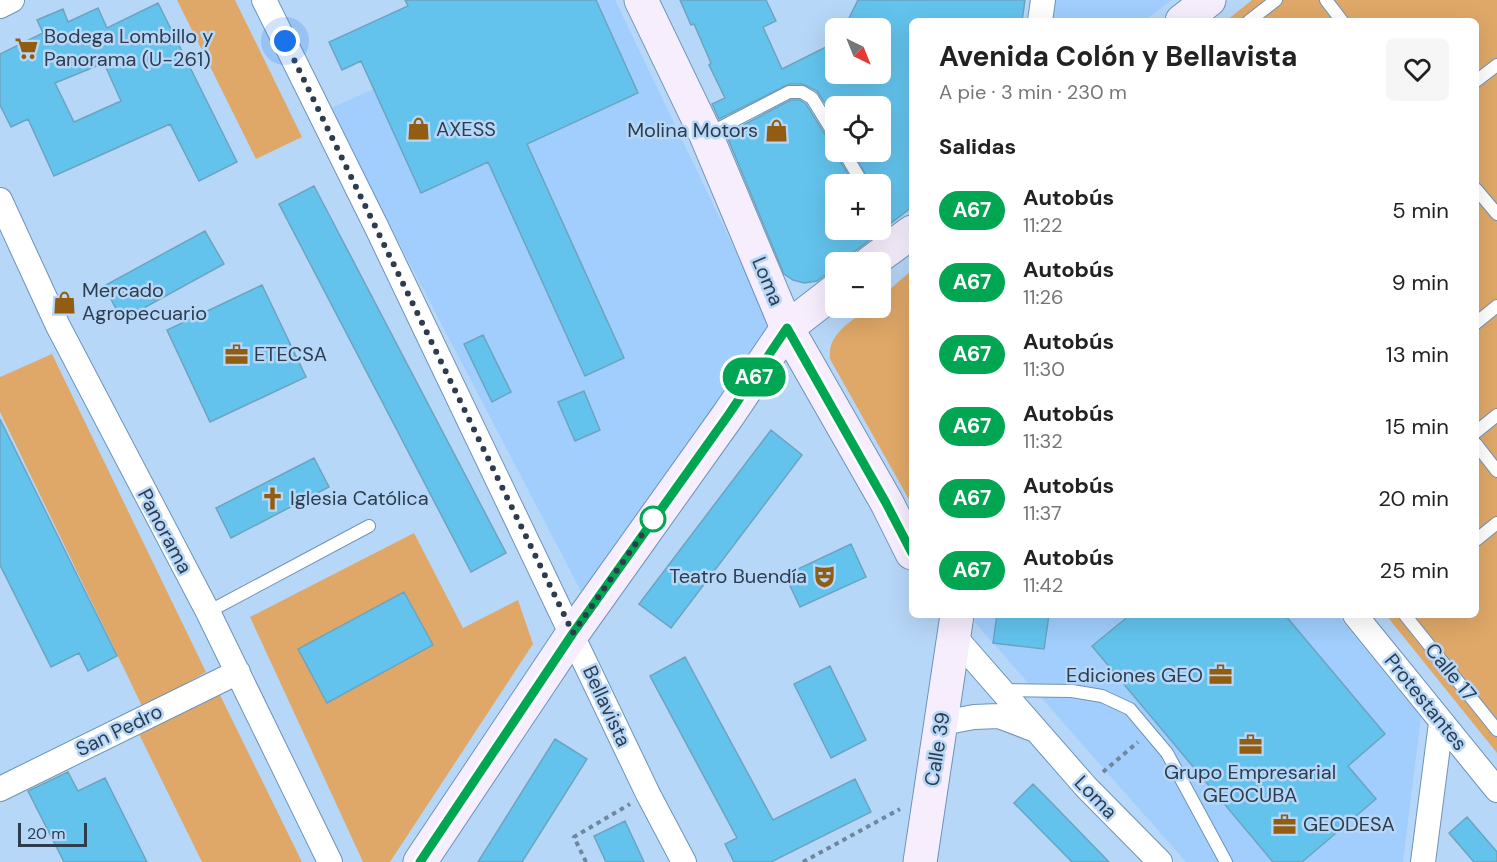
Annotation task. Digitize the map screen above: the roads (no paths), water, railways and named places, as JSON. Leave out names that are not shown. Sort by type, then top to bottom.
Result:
[{"type":"street","points":[[0,6],[12,0]]},
{"type":"street","name":"Bellavista","points":[[264,0],[573,633],[648,794],[684,862]]},
{"type":"street","name":"Loma","points":[[640,0],[706,135],[787,328],[899,506],[909,542]]},
{"type":"street","points":[[1040,18],[1043,0]]},
{"type":"street","points":[[1186,18],[1209,0]]},
{"type":"street","name":"Panorama","points":[[0,200],[58,326],[208,612],[330,862]]},
{"type":"street","points":[[885,252],[909,234]]},
{"type":"street","points":[[420,862],[573,633],[729,414],[787,328],[825,299]]},
{"type":"street","name":"Protestantes","points":[[1357,618],[1497,790]]},
{"type":"street","name":"Loma","points":[[952,622],[1001,690],[1035,730],[1086,787],[1160,862]]},
{"type":"street","name":"Calle 39","points":[[920,862],[942,723],[952,622]]},
{"type":"street","name":"San Pedro","points":[[0,789],[238,672]]},
{"type":"street","name":"Loma","points":[[942,723],[974,717],[999,716],[1035,730]]},
{"type":"street","points":[[1423,862],[1442,723]]},
{"type":"lane","points":[[1253,18],[1276,0]]},
{"type":"lane","points":[[1326,0],[1340,18]]},
{"type":"lane","points":[[1479,79],[1497,65]]},
{"type":"lane","points":[[706,135],[789,92],[802,92],[812,98],[825,120]]},
{"type":"lane","points":[[1479,193],[1497,214]]},
{"type":"lane","points":[[1479,321],[1497,306]]},
{"type":"lane","points":[[1479,430],[1497,416]]},
{"type":"lane","points":[[1479,448],[1497,471]]},
{"type":"lane","points":[[1479,538],[1497,523]]},
{"type":"lane","points":[[208,612],[369,526]]},
{"type":"lane","name":"Calle 17","points":[[1407,618],[1497,730]]},
{"type":"lane","points":[[1001,690],[1072,691],[1102,696],[1130,709],[1167,753],[1226,862]]},
{"type":"place","name":"Bodega Lombillo y Panorama (U-261)","points":[[26,48]]},
{"type":"place","name":"AXESS","points":[[418,129]]},
{"type":"place","name":"Molina Motors","points":[[776,130]]},
{"type":"place","name":"Mercado Agropecuario","points":[[64,302]]},
{"type":"place","name":"ETECSA","points":[[236,354]]},
{"type":"place","name":"Iglesia Católica","points":[[272,498]]},
{"type":"place","name":"Teatro Buendía","points":[[825,576]]},
{"type":"place","name":"Ediciones GEO","points":[[1221,675]]},
{"type":"place","name":"Grupo Empresarial GEOCUBA","points":[[1250,744]]},
{"type":"place","name":"GEODESA","points":[[1285,824]]}]
